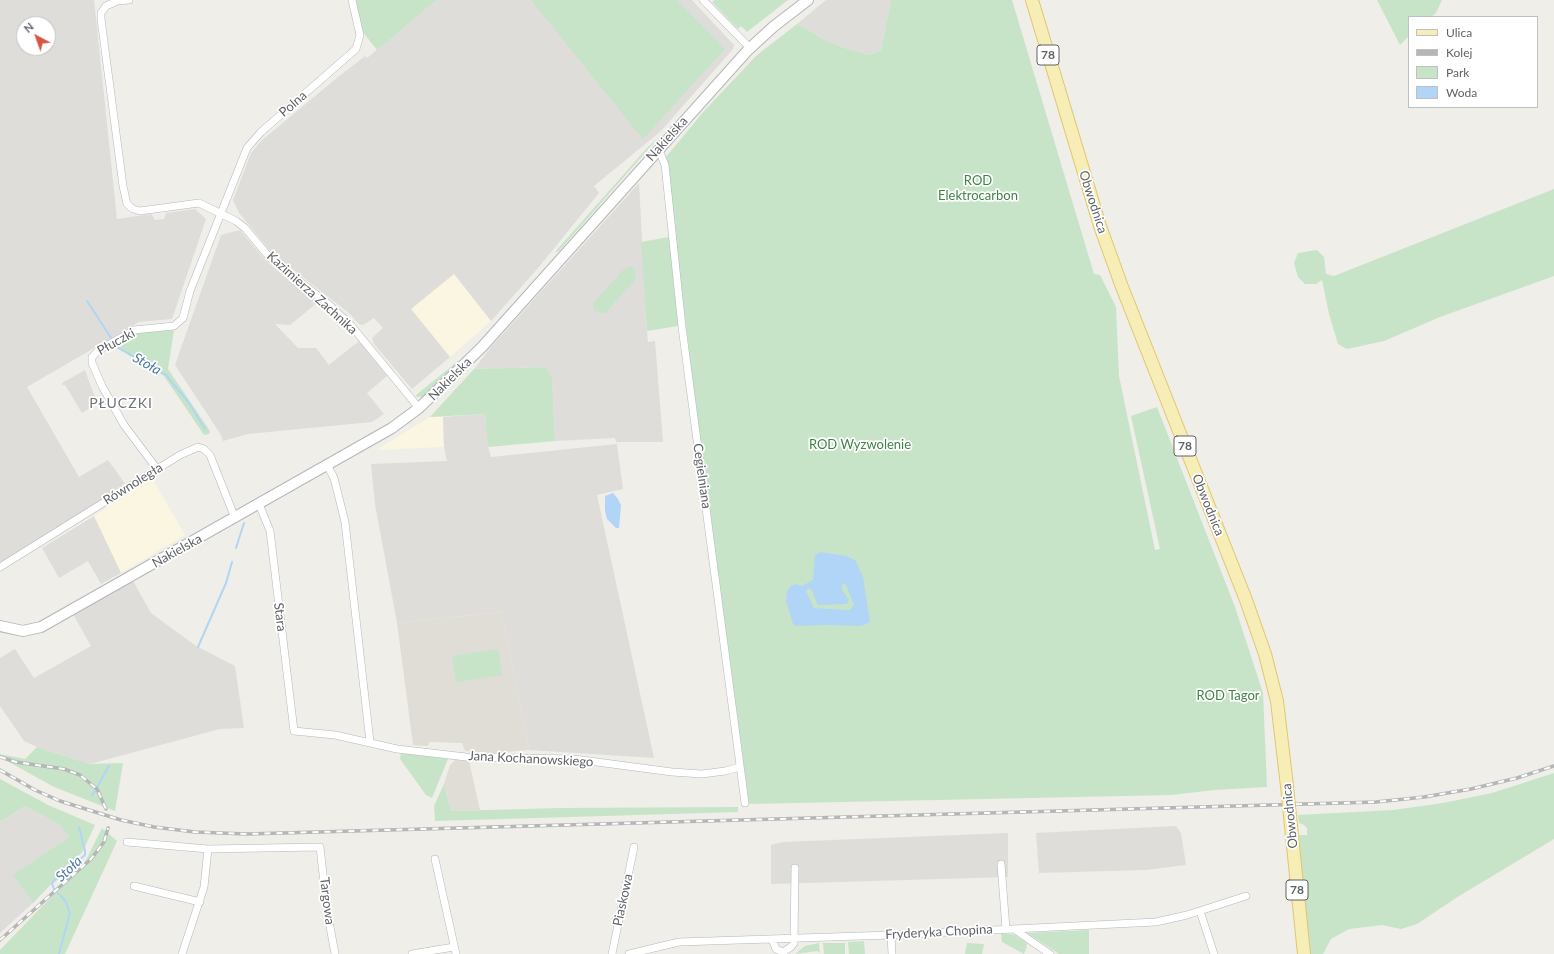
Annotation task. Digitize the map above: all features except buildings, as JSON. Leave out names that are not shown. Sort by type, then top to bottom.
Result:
[{"type":"main road","name":"Obwodnica","points":[[1032,0],[1084,176],[1105,240],[1263,648],[1271,674],[1287,786],[1304,954]]},
{"type":"street","name":"Kazimierza Zachnika","points":[[129,0],[117,1],[106,6],[101,13],[126,202],[132,208],[140,210],[199,203],[221,213],[245,228],[270,258],[327,303],[350,324],[419,408]]},
{"type":"street","name":"Polna","points":[[221,213],[245,153],[255,138],[356,49],[360,35],[352,0]]},
{"type":"street","points":[[703,0],[750,48]]},
{"type":"street","name":"Nakielska","points":[[0,626],[24,631],[40,627],[392,428],[419,408],[482,347],[750,48],[808,0]]},
{"type":"street","name":"Cegielniana","points":[[657,150],[665,165],[682,327],[746,803]]},
{"type":"street","name":"Płuczki","points":[[157,469],[124,425],[102,386],[92,364],[93,354],[134,330],[174,326],[181,321],[190,291],[221,213]]},
{"type":"street","name":"Równoległa","points":[[0,568],[191,449],[202,448],[210,456],[235,518]]},
{"type":"street","points":[[327,465],[334,478],[345,522],[370,742]]},
{"type":"street","name":"Stara","points":[[259,504],[270,531],[294,731]]},
{"type":"street","name":"Jana Kochanowskiego","points":[[294,731],[335,735],[398,749],[466,757],[574,759],[702,774],[725,771],[740,767]]},
{"type":"street","points":[[127,842],[208,849],[204,887],[182,954]]},
{"type":"street","name":"Targowa","points":[[208,849],[320,847],[327,910],[335,954]]},
{"type":"street","name":"Piaskowa","points":[[612,954],[634,847]]},
{"type":"street","points":[[412,954],[455,951],[435,859]]},
{"type":"street","points":[[1001,864],[1006,929]]},
{"type":"street","points":[[772,939],[776,949],[783,953],[791,947],[794,938],[795,868]]},
{"type":"street","points":[[134,886],[200,902]]},
{"type":"street","name":"Fryderyka Chopina","points":[[628,954],[679,942],[890,935],[1156,922],[1200,911],[1246,896]]},
{"type":"street","points":[[1200,911],[1214,954]]},
{"type":"street","points":[[1014,929],[1050,954]]},
{"type":"street","points":[[890,935],[892,954]]},
{"type":"shaded area","points":[[0,0],[94,0],[117,219],[151,214],[155,220],[164,219],[166,213],[195,209],[206,219],[172,319],[139,322],[27,387],[79,477],[108,460],[126,485],[0,563]]},
{"type":"shaded area","points":[[437,0],[692,0],[734,45],[733,49],[661,131],[594,186],[599,193],[538,268],[491,321],[454,274],[411,309],[450,357],[412,389],[374,344],[372,338],[383,328],[374,318],[363,325],[359,324],[349,313],[272,253],[239,213],[233,200],[251,153],[261,141],[338,77],[365,56],[367,58]]},
{"type":"shaded area","points":[[826,0],[891,0],[881,50],[870,55],[848,49],[827,41],[797,24]]},
{"type":"shaded area","points":[[639,183],[648,342],[655,341],[663,442],[616,442],[615,438],[555,441],[552,377],[546,367],[474,369],[491,347]]},
{"type":"shaded area","points":[[240,230],[267,262],[318,302],[290,325],[275,324],[298,348],[316,348],[329,365],[359,341],[387,376],[367,393],[384,414],[372,422],[248,434],[223,441],[221,435],[175,365],[221,235]]},
{"type":"shaded area","points":[[454,273],[491,321],[450,357],[411,309]]},
{"type":"shaded area","points":[[85,370],[93,392],[99,403],[82,413],[65,385],[62,383]]},
{"type":"shaded area","points":[[485,414],[488,447],[491,457],[617,444],[623,489],[597,495],[654,758],[529,750],[502,612],[397,623],[375,504],[371,464],[447,461],[444,447],[443,417]]},
{"type":"shaded area","points":[[430,417],[443,417],[444,447],[376,450]]},
{"type":"shaded area","points":[[152,478],[185,535],[121,573],[94,516]]},
{"type":"shaded area","points":[[94,516],[121,573],[101,584],[88,561],[59,578],[42,548]]},
{"type":"shaded area","points":[[133,581],[151,613],[196,646],[235,666],[244,728],[220,729],[90,764],[37,747],[24,741],[0,706],[0,658],[15,649],[34,678],[91,646],[73,614]]},
{"type":"shaded area","points":[[502,612],[529,750],[494,753],[465,751],[462,743],[429,742],[428,746],[413,745],[397,623]]},
{"type":"shaded area","points":[[455,760],[469,761],[480,810],[451,811],[444,784],[450,765]]},
{"type":"shaded area","points":[[25,806],[60,825],[69,837],[14,875],[33,903],[0,933],[0,822]]},
{"type":"shaded area","points":[[1176,826],[1181,833],[1186,865],[1146,870],[1039,873],[1036,833]]},
{"type":"shaded area","points":[[1008,833],[1008,877],[771,884],[771,845],[783,842]]},
{"type":"green space","points":[[356,0],[437,0],[377,50],[362,31]]},
{"type":"green space","points":[[531,0],[677,0],[725,49],[643,139]]},
{"type":"green space","points":[[715,0],[788,0],[747,32],[741,26],[738,29],[712,2]]},
{"type":"green space","name":"ROD Wyzwolenie","points":[[891,0],[1012,0],[1094,274],[1100,275],[1116,307],[1119,376],[1155,550],[1160,549],[1131,416],[1157,407],[1235,607],[1263,693],[1267,787],[1214,790],[1172,795],[749,804],[693,385],[666,157],[704,111],[757,55],[797,24],[827,41],[848,49],[870,55],[881,50]]},
{"type":"green space","points":[[1377,0],[1442,0],[1436,13],[1432,16],[1408,16],[1408,37],[1400,45]]},
{"type":"green space","points":[[659,137],[559,251],[555,252],[647,148]]},
{"type":"green space","points":[[1554,189],[1554,276],[1440,317],[1384,341],[1347,349],[1338,344],[1329,314],[1322,280],[1316,284],[1305,284],[1298,277],[1294,263],[1298,253],[1317,250],[1324,257],[1326,274],[1334,276]]},
{"type":"green space","points":[[669,237],[678,326],[647,331],[641,242]]},
{"type":"green space","points":[[630,266],[636,271],[635,280],[605,313],[600,313],[594,310],[593,303],[624,269]]},
{"type":"green space","points":[[174,330],[168,369],[210,431],[209,434],[204,435],[164,376],[113,346],[137,332]]},
{"type":"green space","points":[[458,361],[459,362],[425,397],[417,397],[416,395]]},
{"type":"green space","points":[[546,367],[552,377],[555,441],[488,447],[485,414],[430,417],[474,369]]},
{"type":"green space","points":[[498,649],[502,675],[456,682],[452,656]]},
{"type":"green space","points":[[37,747],[90,764],[123,763],[115,811],[54,787],[0,757],[0,754],[25,759]]},
{"type":"green space","points":[[401,753],[448,759],[432,798],[426,795],[400,759]]},
{"type":"green space","points":[[1554,773],[1554,839],[1459,896],[1417,924],[1401,929],[1382,925],[1349,929],[1331,939],[1323,954],[1308,954],[1299,835],[1307,835],[1307,828],[1299,823],[1298,815],[1393,810],[1443,803],[1492,793]]},
{"type":"green space","points":[[0,779],[48,805],[95,825],[83,851],[33,903],[13,875],[69,837],[60,825],[25,806],[0,822]]},
{"type":"green space","points":[[444,784],[451,811],[560,808],[738,807],[738,812],[435,821],[434,806]]},
{"type":"green space","points":[[102,828],[117,841],[65,954],[0,954],[0,950],[85,862]]},
{"type":"green space","points":[[1089,930],[1089,954],[1059,954],[1027,933]]},
{"type":"green space","points":[[1001,933],[1015,935],[1027,943],[1024,954],[1002,942]]},
{"type":"green space","points":[[864,941],[865,954],[849,954],[848,942]]},
{"type":"green space","points":[[819,943],[820,954],[818,951],[795,954],[805,946]]},
{"type":"green space","points":[[823,943],[845,943],[845,954],[824,954]]},
{"type":"green space","points":[[967,943],[984,944],[982,954],[965,954]]},
{"type":"water","points":[[613,493],[621,505],[619,528],[616,528],[607,519],[605,511],[605,496]]},
{"type":"water","points":[[821,552],[846,556],[855,560],[863,577],[870,622],[861,626],[796,626],[793,624],[786,601],[787,591],[791,586],[796,584],[802,586],[813,580],[815,555]],"holes":[[[842,583],[846,585],[854,605],[850,610],[814,608],[806,591],[809,588],[811,589],[818,605],[847,604],[849,600],[842,590]]]},
{"type":"waterway","name":"Stoła","points":[[87,301],[117,347],[166,375],[189,403],[205,429]]},
{"type":"waterway","name":"Stoła","points":[[236,548],[244,523]]},
{"type":"waterway","name":"Stoła","points":[[198,647],[226,583],[232,562]]},
{"type":"waterway","name":"Stoła","points":[[92,796],[109,766]]},
{"type":"waterway","name":"Stoła","points":[[54,889],[52,884],[53,882],[85,855],[79,827]]},
{"type":"waterway","name":"Stoła","points":[[59,954],[70,913],[66,902],[61,896]]},
{"type":"railway","points":[[0,757],[16,762],[64,769],[80,775],[97,789],[106,809]]},
{"type":"railway","points":[[0,770],[35,790],[60,801],[121,820],[154,827],[195,832],[247,834],[1376,802],[1424,797],[1471,789],[1517,778],[1554,766]]},
{"type":"railway","points":[[0,940],[91,859],[104,842],[108,828]]},
{"type":"district","name":"PŁUCZKI","points":[[121,403]]},
{"type":"park label","name":"ROD Elektrocarbon","points":[[978,188]]},
{"type":"park label","name":"ROD Tagor","points":[[1228,696]]}]
